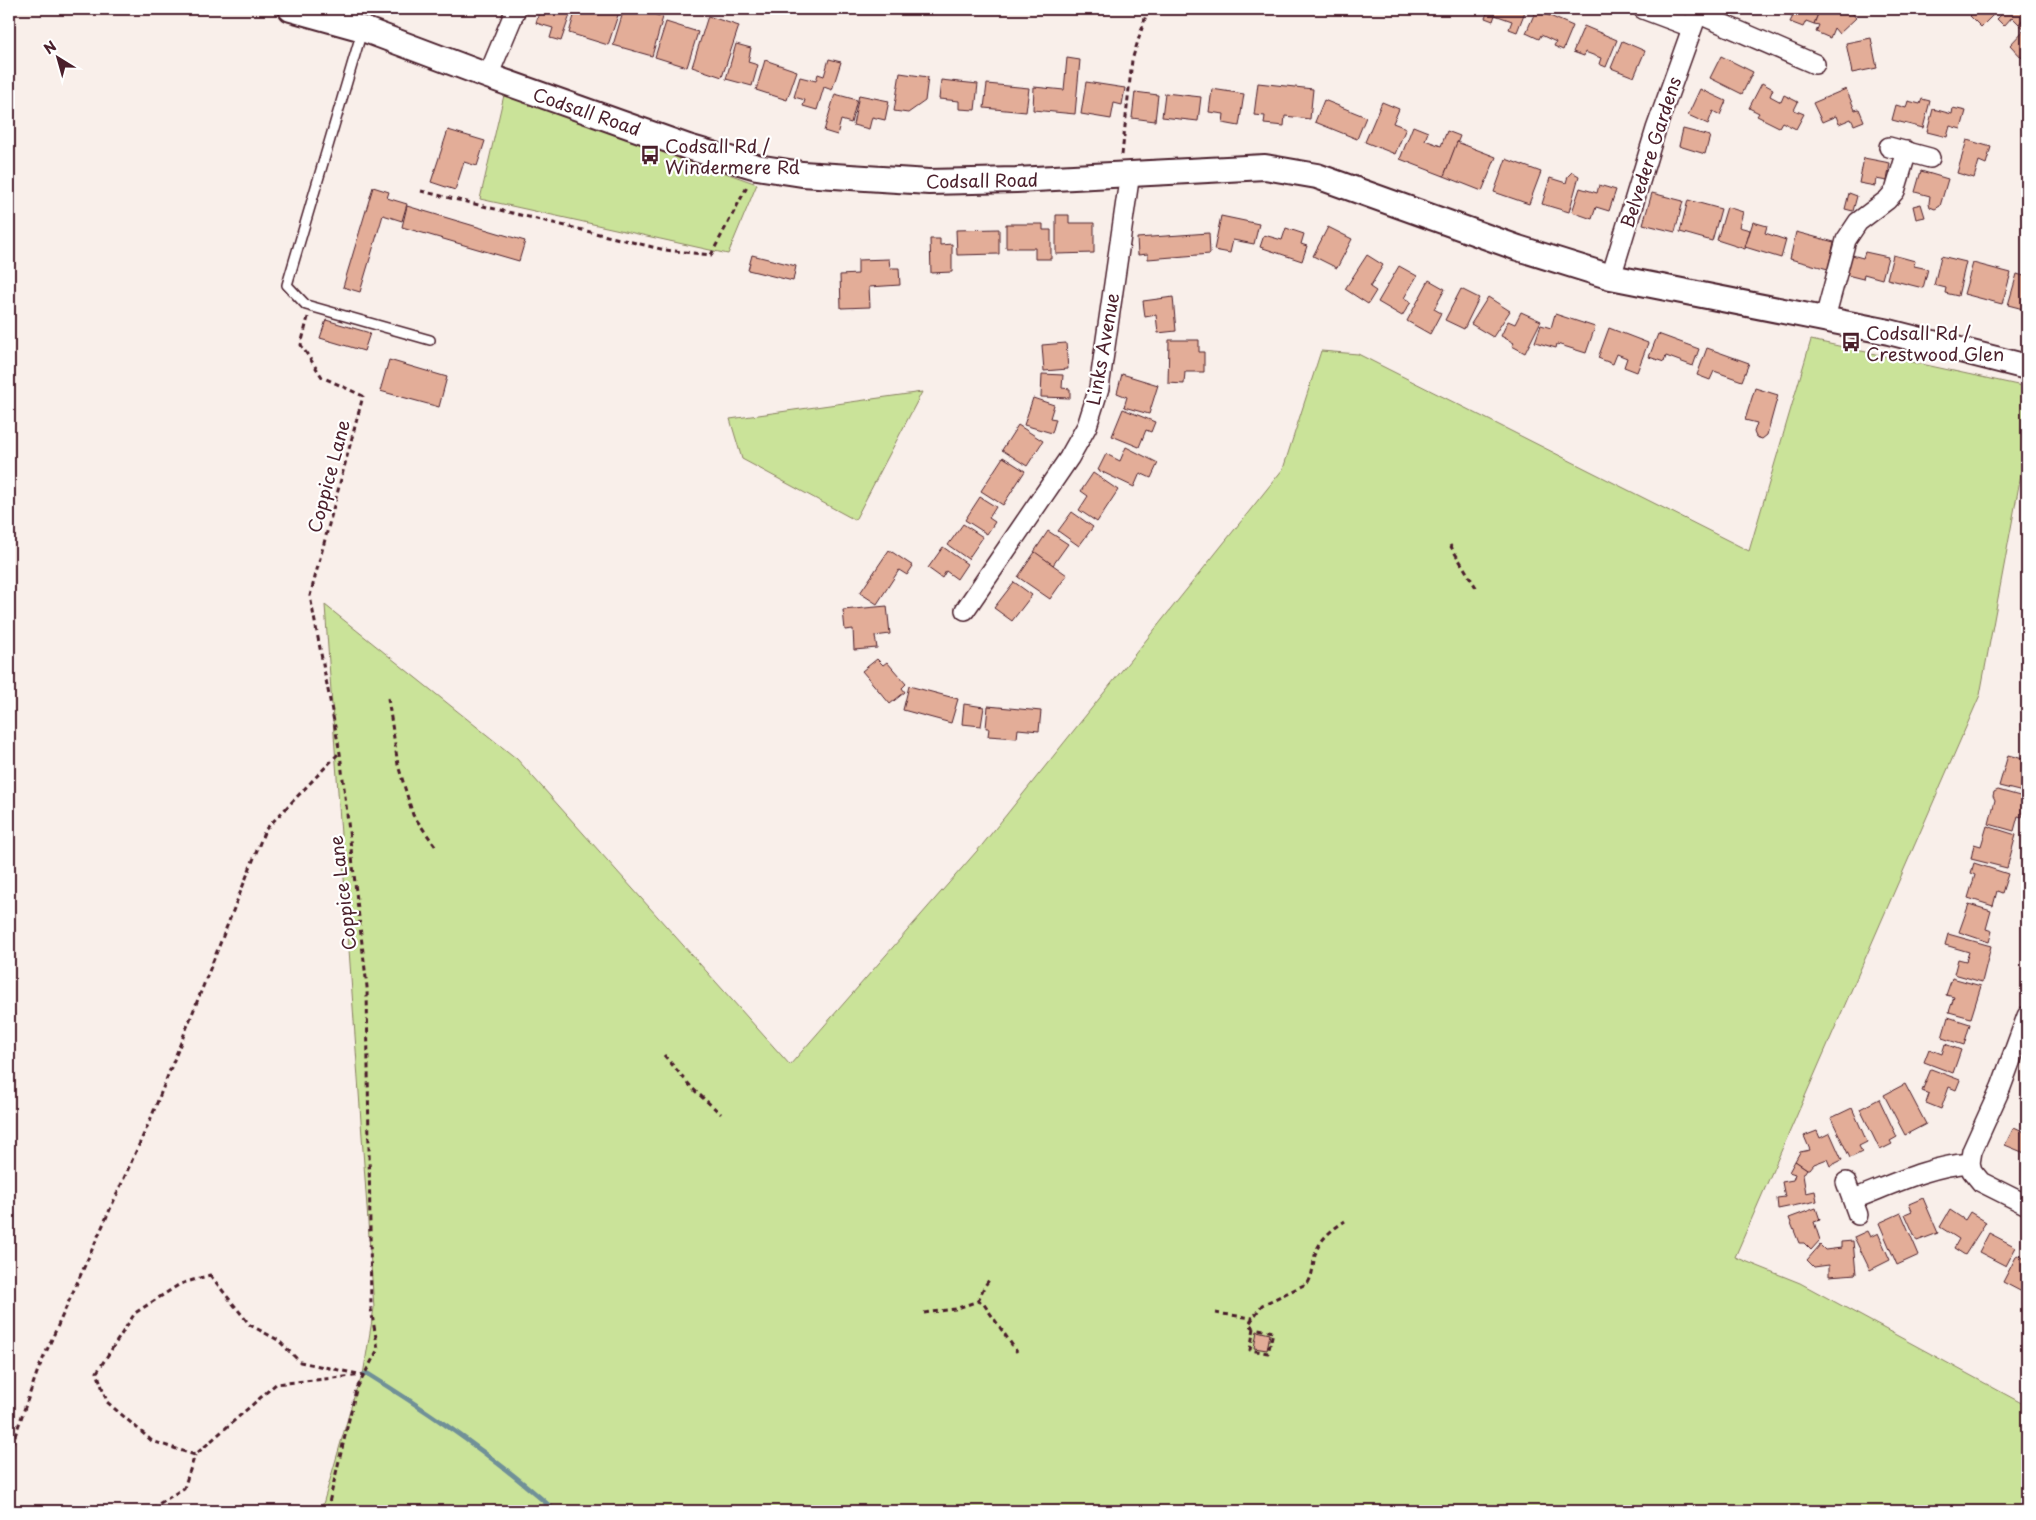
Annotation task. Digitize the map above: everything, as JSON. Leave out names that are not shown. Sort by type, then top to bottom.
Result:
[{"type":"street","name":"Codsall Road","points":[[291,9],[363,29],[488,76],[688,147],[757,167],[802,174],[929,182],[1016,180],[1265,166],[1317,176],[1518,248],[1611,276],[1889,332],[2027,366]]},
{"type":"street","points":[[488,76],[516,9]]},
{"type":"street","points":[[1643,9],[1696,16],[1815,64]]},
{"type":"street","name":"Belvedere Gardens","points":[[1611,276],[1656,129],[1696,16]]},
{"type":"street","points":[[1824,318],[1846,240],[1858,222],[1887,200],[1895,191],[1898,149],[1930,158]]},
{"type":"street","name":"Links Avenue","points":[[965,610],[1069,458],[1087,426],[1099,388],[1130,173]]},
{"type":"street","points":[[2027,1016],[2001,1087],[1972,1151],[1970,1163],[1976,1177],[1982,1182],[2027,1204]]},
{"type":"street","points":[[1853,1199],[1933,1169],[1970,1163]]},
{"type":"lane","points":[[363,29],[287,285],[306,305],[430,340]]},
{"type":"path","points":[[1130,173],[1122,161],[1132,60],[1148,9]]},
{"type":"path","points":[[421,190],[665,250],[711,255],[757,167]]},
{"type":"path","name":"Coppice Lane","points":[[311,306],[301,344],[322,377],[363,396],[310,596],[340,753],[367,987],[371,1308],[378,1349],[356,1390],[327,1511]]},
{"type":"path","points":[[1450,545],[1477,590]]},
{"type":"path","points":[[388,698],[398,765],[412,815],[436,847]]},
{"type":"path","points":[[9,1453],[38,1370],[151,1118],[265,830],[340,753]]},
{"type":"path","points":[[664,1055],[694,1089],[721,1114]]},
{"type":"path","points":[[1254,1328],[1250,1350],[1268,1354],[1273,1332],[1254,1328],[1249,1324],[1262,1304],[1308,1283],[1311,1278],[1315,1254],[1319,1244],[1327,1234],[1346,1221]]},
{"type":"path","points":[[195,1456],[152,1442],[107,1402],[97,1372],[135,1313],[180,1284],[210,1275],[250,1325],[278,1340],[300,1362],[363,1375]]},
{"type":"path","points":[[978,1301],[989,1280]]},
{"type":"path","points":[[924,1313],[955,1308],[978,1301],[989,1308],[993,1319],[1017,1352]]},
{"type":"path","points":[[1214,1313],[1253,1318]]},
{"type":"path","points":[[143,1511],[154,1507],[184,1488],[195,1456],[276,1384],[363,1375]]},
{"type":"path","points":[[9,1504],[12,1511]]},
{"type":"green space","points":[[504,95],[757,184],[728,254],[480,199]]},
{"type":"green space","points":[[1811,340],[2027,387],[2027,442],[1980,695],[1735,1257],[1800,1283],[2027,1406],[2027,1511],[321,1511],[356,1390],[363,1375],[374,1308],[325,605],[517,759],[790,1065],[983,844],[1283,469],[1321,351],[1358,354],[1749,551]]},
{"type":"green space","points":[[922,392],[855,520],[742,459],[730,419]]},
{"type":"building","points":[[540,9],[572,9],[561,41],[550,38],[553,28],[536,23]]},
{"type":"building","points":[[576,9],[620,9],[608,45],[569,33]]},
{"type":"building","points":[[624,9],[636,9],[663,17],[652,56],[613,45]]},
{"type":"building","points":[[1489,9],[1526,9],[1517,32],[1509,29],[1512,21],[1495,15],[1493,21],[1485,18]]},
{"type":"building","points":[[1787,9],[1820,9],[1814,24],[1806,21],[1803,27],[1790,22],[1793,16],[1786,13]]},
{"type":"building","points":[[1820,9],[1849,9],[1856,18],[1839,34],[1834,28],[1830,38],[1816,32],[1819,25],[1814,24]]},
{"type":"building","points":[[1977,9],[1999,9],[1981,27],[1970,16]]},
{"type":"building","points":[[2007,9],[2027,9],[2027,15],[2019,24],[2012,17],[2004,26],[1997,19]]},
{"type":"building","points":[[1536,10],[1573,26],[1563,50],[1554,46],[1556,42],[1541,35],[1539,39],[1526,33]]},
{"type":"building","points":[[2027,15],[2027,53],[2022,58],[2010,45],[2025,29],[2019,24]]},
{"type":"building","points":[[708,16],[739,26],[722,77],[692,67]]},
{"type":"building","points":[[666,22],[698,32],[687,67],[655,57]]},
{"type":"building","points":[[1584,26],[1617,40],[1606,67],[1599,64],[1601,58],[1585,52],[1584,56],[1573,52]]},
{"type":"building","points":[[1871,38],[1877,68],[1852,73],[1846,43]]},
{"type":"building","points":[[1622,41],[1645,51],[1634,77],[1611,68]]},
{"type":"building","points":[[736,44],[751,48],[748,62],[758,65],[752,86],[726,79]]},
{"type":"building","points":[[1721,56],[1753,72],[1742,94],[1710,78]]},
{"type":"building","points":[[1067,58],[1080,60],[1075,114],[1033,110],[1034,87],[1064,90]]},
{"type":"building","points":[[829,59],[841,62],[832,90],[824,87],[817,110],[803,106],[805,100],[794,97],[800,77],[816,81],[818,74],[824,76]]},
{"type":"building","points":[[765,60],[797,71],[787,100],[756,90]]},
{"type":"building","points":[[900,73],[928,77],[925,101],[908,113],[894,111]]},
{"type":"building","points":[[941,80],[978,84],[975,110],[959,109],[959,101],[939,99]]},
{"type":"building","points":[[1086,82],[1125,88],[1122,105],[1114,103],[1111,119],[1081,114]]},
{"type":"building","points":[[1258,83],[1313,89],[1310,119],[1285,116],[1284,126],[1264,124],[1265,116],[1254,115]]},
{"type":"building","points":[[1762,83],[1773,89],[1770,96],[1781,102],[1784,95],[1798,102],[1794,110],[1804,114],[1796,129],[1782,122],[1779,127],[1757,116],[1759,113],[1749,108]]},
{"type":"building","points":[[987,84],[1029,88],[1026,112],[984,108]]},
{"type":"building","points":[[1212,89],[1244,94],[1239,126],[1223,123],[1224,114],[1209,112]]},
{"type":"building","points":[[1700,89],[1726,101],[1720,115],[1713,111],[1708,124],[1688,115]]},
{"type":"building","points":[[1846,89],[1855,110],[1859,109],[1864,121],[1854,125],[1851,119],[1839,124],[1836,116],[1822,122],[1813,103]]},
{"type":"building","points":[[1135,92],[1158,95],[1155,121],[1132,118]]},
{"type":"building","points":[[1165,93],[1201,97],[1198,121],[1162,117]]},
{"type":"building","points":[[835,94],[857,100],[851,123],[841,120],[837,135],[824,131]]},
{"type":"building","points":[[859,95],[889,101],[885,120],[872,117],[869,129],[853,125]]},
{"type":"building","points":[[1922,99],[1930,101],[1923,128],[1892,120],[1896,105],[1906,108],[1908,101],[1920,104]]},
{"type":"building","points":[[1324,100],[1366,117],[1357,139],[1315,122]]},
{"type":"building","points":[[1382,102],[1399,109],[1393,123],[1406,128],[1395,154],[1365,142]]},
{"type":"building","points":[[1953,108],[1966,111],[1961,129],[1950,126],[1947,137],[1927,132],[1933,109],[1952,114]]},
{"type":"building","points":[[1413,126],[1428,132],[1425,140],[1441,146],[1447,131],[1460,136],[1444,176],[1400,159]]},
{"type":"building","points":[[1683,129],[1710,136],[1705,154],[1679,146]]},
{"type":"building","points":[[448,130],[485,141],[477,166],[464,162],[455,190],[431,182]]},
{"type":"building","points":[[1967,140],[1991,147],[1986,164],[1979,161],[1974,178],[1957,173]]},
{"type":"building","points":[[1457,142],[1496,157],[1482,191],[1444,176]]},
{"type":"building","points":[[1864,158],[1890,163],[1887,181],[1876,179],[1875,186],[1859,183]]},
{"type":"building","points":[[1506,159],[1541,172],[1529,204],[1494,192]]},
{"type":"building","points":[[1921,171],[1948,179],[1940,206],[1935,209],[1930,207],[1930,196],[1915,192]]},
{"type":"building","points":[[1572,172],[1579,176],[1569,212],[1542,204],[1550,178],[1566,183],[1568,176]]},
{"type":"building","points":[[1599,185],[1616,190],[1609,211],[1596,207],[1592,219],[1572,212],[1580,188],[1597,193]]},
{"type":"building","points":[[373,187],[389,192],[387,198],[407,204],[402,221],[383,215],[360,292],[343,287]]},
{"type":"building","points":[[1652,193],[1683,201],[1675,232],[1643,224]]},
{"type":"building","points":[[1849,193],[1857,196],[1853,211],[1845,209]]},
{"type":"building","points":[[1688,200],[1721,209],[1712,241],[1680,232]]},
{"type":"building","points":[[1921,204],[1925,217],[1916,219],[1913,206]]},
{"type":"building","points":[[407,206],[525,241],[519,261],[402,227]]},
{"type":"building","points":[[1727,207],[1743,212],[1739,227],[1750,230],[1745,249],[1717,240]]},
{"type":"building","points":[[1056,215],[1069,215],[1069,223],[1094,223],[1094,253],[1056,254]]},
{"type":"building","points":[[1221,216],[1259,224],[1254,244],[1233,240],[1230,253],[1214,250]]},
{"type":"building","points":[[1753,222],[1767,226],[1765,233],[1786,240],[1781,258],[1745,247]]},
{"type":"building","points":[[1006,224],[1043,224],[1043,230],[1051,230],[1051,259],[1035,259],[1035,248],[1006,248]]},
{"type":"building","points":[[1328,227],[1352,239],[1337,268],[1313,256]]},
{"type":"building","points":[[1286,228],[1304,234],[1301,244],[1307,246],[1302,261],[1260,247],[1264,235],[1282,240]]},
{"type":"building","points":[[999,229],[999,254],[957,255],[956,230]]},
{"type":"building","points":[[1796,232],[1834,242],[1828,269],[1790,259]]},
{"type":"building","points":[[1209,233],[1210,254],[1148,259],[1148,254],[1138,255],[1137,238]]},
{"type":"building","points":[[930,239],[940,239],[940,245],[952,244],[952,272],[931,273]]},
{"type":"building","points":[[1865,252],[1888,257],[1882,279],[1864,274],[1863,279],[1847,275],[1852,255],[1863,258]]},
{"type":"building","points":[[752,255],[796,266],[793,281],[748,270]]},
{"type":"building","points":[[1367,255],[1383,265],[1370,287],[1376,291],[1368,304],[1345,289]]},
{"type":"building","points":[[1893,255],[1915,261],[1914,266],[1928,269],[1923,288],[1887,279]]},
{"type":"building","points":[[1941,256],[1966,262],[1958,296],[1945,293],[1946,288],[1934,285]]},
{"type":"building","points":[[889,259],[890,268],[899,268],[900,285],[869,287],[870,307],[841,308],[840,275],[858,274],[858,260]]},
{"type":"building","points":[[1973,263],[2011,273],[2002,304],[1964,294]]},
{"type":"building","points":[[1399,266],[1417,276],[1404,298],[1411,302],[1402,316],[1378,302]]},
{"type":"building","points":[[2017,274],[2027,277],[2027,310],[2008,305]]},
{"type":"building","points":[[1429,280],[1445,289],[1434,309],[1441,313],[1430,334],[1407,321]]},
{"type":"building","points":[[1461,289],[1479,298],[1464,329],[1445,320]]},
{"type":"building","points":[[1173,297],[1176,331],[1158,333],[1156,315],[1145,317],[1143,301]]},
{"type":"building","points":[[1488,297],[1510,311],[1493,337],[1471,324]]},
{"type":"building","points":[[1521,312],[1541,321],[1525,353],[1512,346],[1514,343],[1501,336],[1508,321],[1515,324]]},
{"type":"building","points":[[1555,314],[1595,327],[1586,353],[1557,344],[1556,348],[1535,342],[1541,325],[1551,328]]},
{"type":"building","points":[[326,320],[370,333],[364,351],[320,338]]},
{"type":"building","points":[[1609,328],[1648,343],[1637,372],[1624,367],[1627,358],[1617,354],[1613,364],[1598,358]]},
{"type":"building","points":[[1658,334],[1699,349],[1693,366],[1666,356],[1664,362],[1649,357]]},
{"type":"building","points":[[1169,340],[1199,340],[1199,352],[1204,352],[1204,372],[1185,372],[1184,384],[1168,383]]},
{"type":"building","points":[[1066,343],[1068,369],[1044,371],[1042,345]]},
{"type":"building","points":[[1707,348],[1749,363],[1742,381],[1714,371],[1710,380],[1697,375]]},
{"type":"building","points":[[389,360],[447,377],[439,407],[380,391]]},
{"type":"building","points":[[1042,374],[1063,375],[1062,388],[1070,389],[1070,398],[1041,397]]},
{"type":"building","points":[[1122,374],[1158,385],[1149,414],[1124,407],[1127,397],[1117,393]]},
{"type":"building","points":[[1755,388],[1778,395],[1767,435],[1762,439],[1756,437],[1754,432],[1757,423],[1745,420]]},
{"type":"building","points":[[1033,398],[1054,405],[1050,418],[1056,419],[1052,433],[1024,425]]},
{"type":"building","points":[[1123,409],[1155,422],[1151,432],[1146,430],[1139,447],[1112,436]]},
{"type":"building","points":[[1018,425],[1043,441],[1027,466],[1002,450]]},
{"type":"building","points":[[1126,447],[1158,463],[1151,478],[1140,473],[1134,487],[1098,470],[1106,454],[1120,461]]},
{"type":"building","points":[[1003,457],[1025,471],[1003,505],[981,491]]},
{"type":"building","points":[[1093,473],[1118,490],[1097,522],[1079,510],[1088,496],[1081,491]]},
{"type":"building","points":[[980,497],[996,507],[989,518],[995,522],[987,534],[965,520]]},
{"type":"building","points":[[1072,512],[1093,527],[1079,546],[1058,531]]},
{"type":"building","points":[[963,524],[983,537],[968,559],[948,545]]},
{"type":"building","points":[[1048,531],[1068,544],[1053,565],[1034,552]]},
{"type":"building","points":[[943,547],[967,564],[957,579],[946,571],[942,578],[928,568]]},
{"type":"building","points":[[889,550],[913,566],[907,575],[899,570],[877,604],[860,593]]},
{"type":"building","points":[[1035,552],[1067,575],[1050,599],[1018,577]]},
{"type":"building","points":[[1014,582],[1032,595],[1012,621],[994,608]]},
{"type":"building","points":[[887,606],[890,634],[875,636],[877,648],[854,650],[853,629],[845,630],[843,610]]},
{"type":"building","points":[[877,659],[883,665],[887,662],[906,684],[902,688],[905,692],[890,704],[862,671]]},
{"type":"building","points":[[909,686],[958,699],[951,723],[903,710]]},
{"type":"building","points":[[964,704],[984,707],[981,726],[962,724]]},
{"type":"building","points":[[988,706],[1041,711],[1039,731],[1018,729],[1017,738],[988,736],[989,728],[986,728]]},
{"type":"building","points":[[2008,755],[2027,760],[2024,781],[2027,782],[2027,793],[1999,786]]},
{"type":"building","points":[[1998,790],[2027,798],[2022,817],[2018,816],[2014,831],[1989,824],[1995,800],[1994,792]]},
{"type":"building","points":[[1987,826],[2016,835],[2007,868],[1971,859],[1974,844],[1981,846]]},
{"type":"building","points":[[1974,863],[2008,874],[2002,893],[1997,891],[1993,906],[1968,898],[1975,875],[1971,873]]},
{"type":"building","points":[[1969,904],[1991,911],[1986,929],[1992,931],[1989,942],[1959,932]]},
{"type":"building","points":[[1948,934],[1991,946],[1982,982],[1954,974],[1958,959],[1966,961],[1969,952],[1945,945]]},
{"type":"building","points":[[1952,978],[1981,986],[1971,1018],[1949,1012],[1954,997],[1946,995]]},
{"type":"building","points":[[1948,1017],[1970,1024],[1964,1045],[1942,1038]]},
{"type":"building","points":[[1945,1044],[1961,1050],[1953,1073],[1924,1062],[1929,1049],[1942,1054]]},
{"type":"building","points":[[1931,1069],[1960,1080],[1956,1090],[1949,1087],[1941,1109],[1926,1103],[1929,1094],[1922,1091]]},
{"type":"building","points":[[1905,1084],[1926,1124],[1905,1135],[1884,1095]]},
{"type":"building","points":[[1879,1099],[1897,1137],[1890,1141],[1892,1144],[1880,1150],[1860,1109]]},
{"type":"building","points":[[1852,1108],[1867,1142],[1859,1146],[1862,1152],[1850,1158],[1831,1118]]},
{"type":"building","points":[[2014,1127],[2027,1133],[2027,1154],[2005,1145]]},
{"type":"building","points":[[1817,1131],[1820,1138],[1830,1133],[1842,1160],[1830,1166],[1827,1159],[1807,1169],[1795,1161],[1800,1152],[1810,1150],[1804,1136]]},
{"type":"building","points":[[1795,1161],[1807,1169],[1803,1175],[1806,1193],[1815,1191],[1817,1201],[1778,1209],[1777,1198],[1785,1197],[1782,1182],[1793,1180],[1795,1174],[1789,1172]]},
{"type":"building","points":[[1923,1198],[1938,1233],[1917,1241],[1905,1214],[1912,1211],[1909,1204]]},
{"type":"building","points":[[1816,1208],[1820,1220],[1814,1222],[1820,1240],[1811,1250],[1804,1243],[1799,1243],[1789,1218]]},
{"type":"building","points":[[1950,1210],[1965,1220],[1970,1212],[1986,1222],[1965,1255],[1954,1248],[1959,1239],[1940,1227]]},
{"type":"building","points":[[1901,1213],[1919,1255],[1897,1265],[1879,1223]]},
{"type":"building","points":[[1867,1231],[1870,1237],[1878,1233],[1890,1260],[1870,1270],[1854,1237]]},
{"type":"building","points":[[1989,1233],[2016,1247],[2006,1266],[1979,1252]]},
{"type":"building","points":[[1853,1241],[1856,1274],[1829,1276],[1829,1265],[1814,1267],[1807,1260],[1820,1245],[1825,1250],[1841,1248],[1841,1242]]},
{"type":"building","points":[[2017,1255],[2027,1260],[2027,1288],[2024,1293],[2003,1282]]},
{"type":"building","points":[[1257,1331],[1270,1334],[1267,1350],[1254,1348]]},
{"type":"waterway","points":[[363,1375],[368,1374],[465,1438],[511,1473],[555,1511]]},
{"type":"place","name":"Codsall Rd / Windermere Rd","points":[[650,155]]},
{"type":"place","name":"Codsall Rd / Crestwood Glen","points":[[1851,342]]}]
